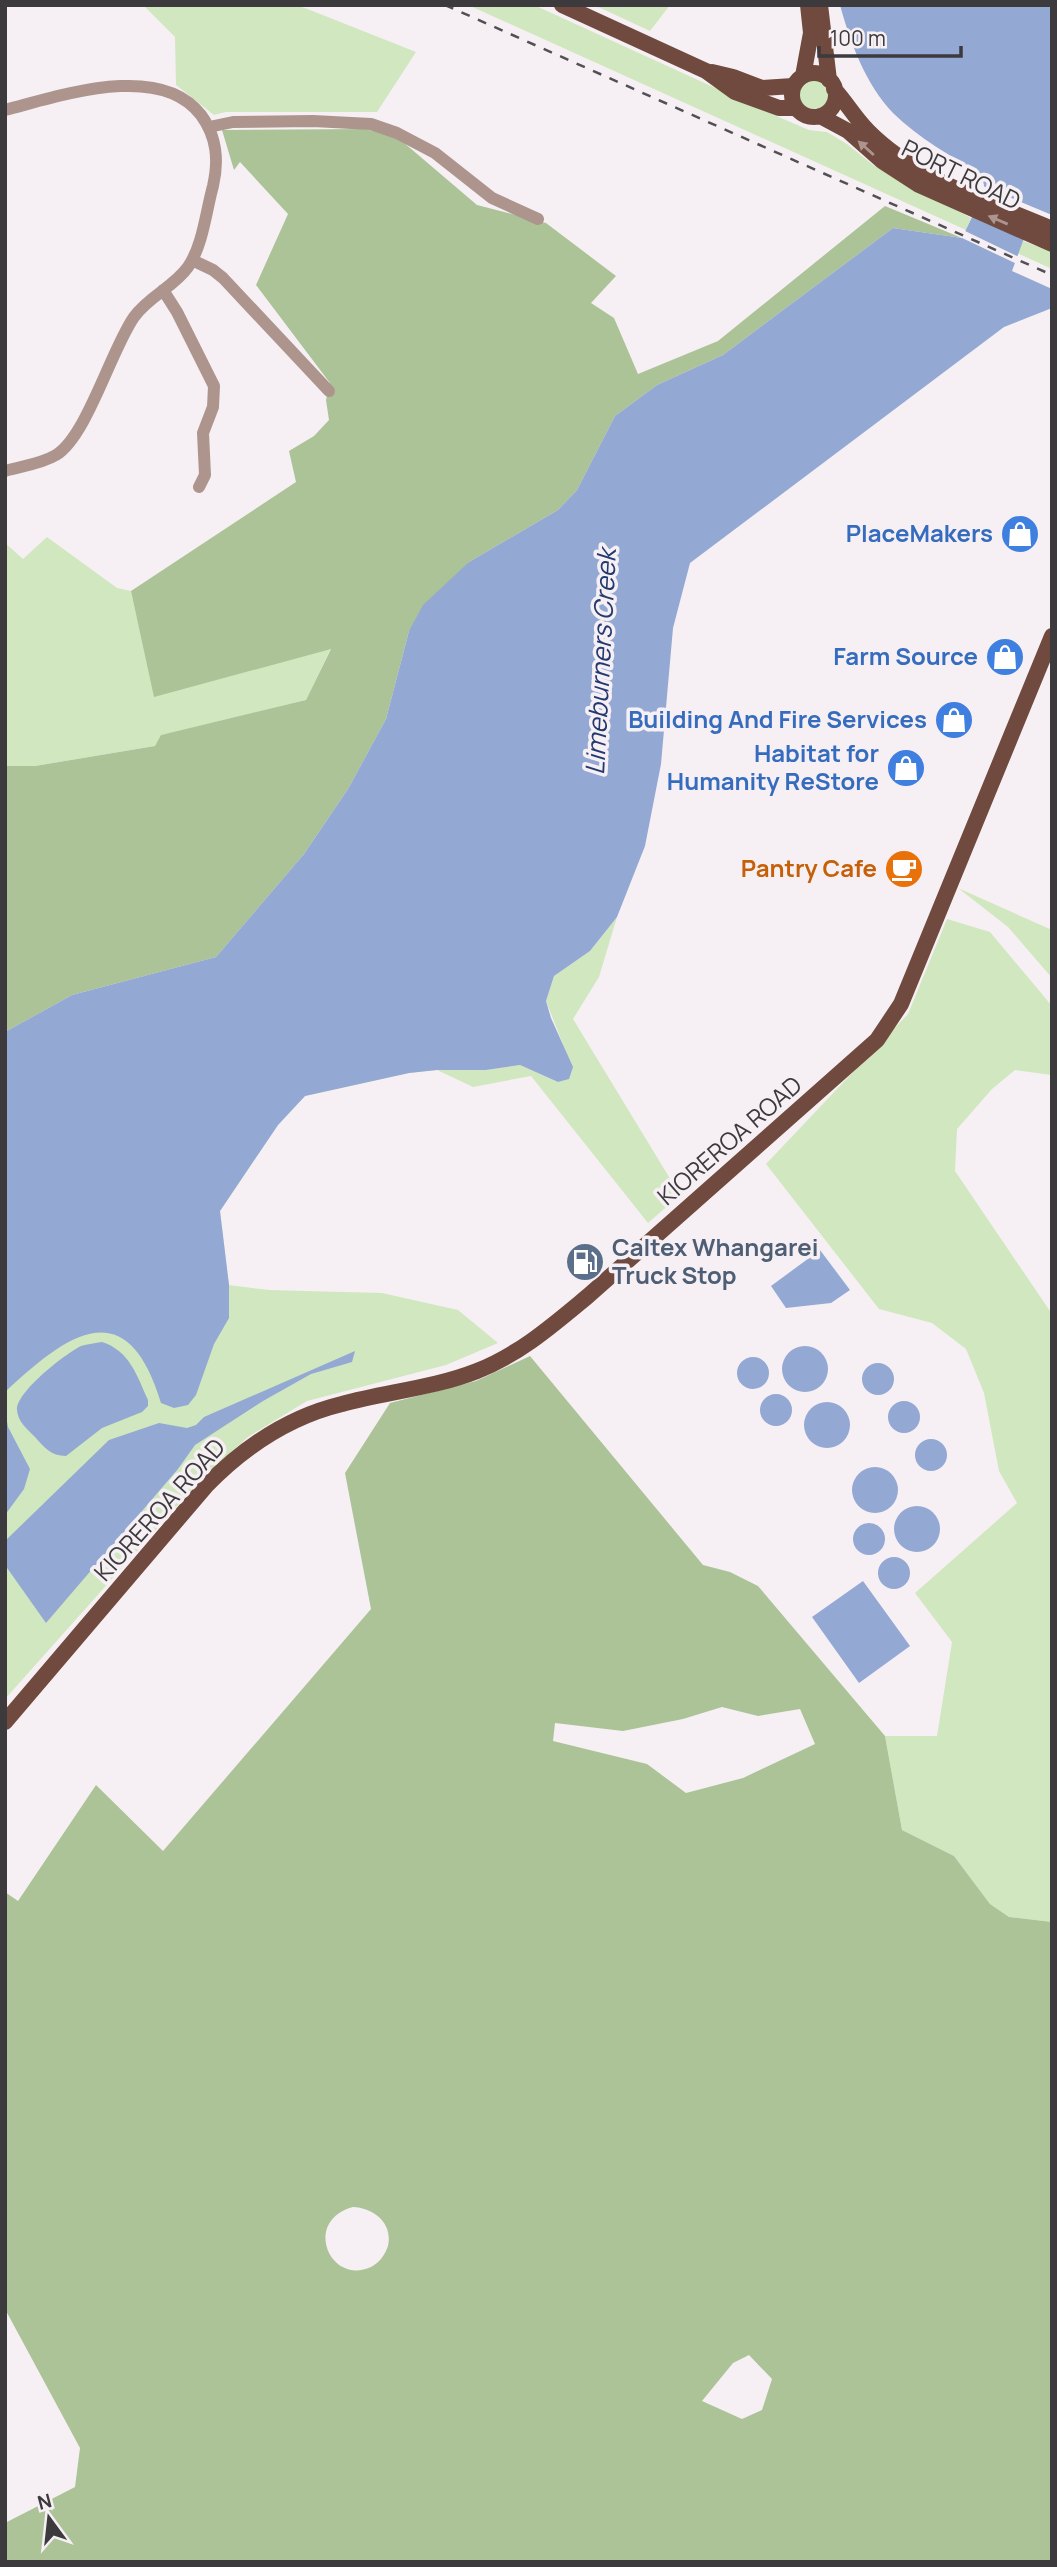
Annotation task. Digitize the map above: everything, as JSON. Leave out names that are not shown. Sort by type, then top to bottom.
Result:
[{"type":"main road","points":[[562,5],[706,71],[735,92],[779,108],[796,108]]},
{"type":"main road","points":[[808,5],[811,33],[792,98],[796,108],[804,115],[820,116],[833,105],[820,5]]},
{"type":"main road","points":[[706,71],[733,77],[761,88],[798,81],[817,73],[832,84]]},
{"type":"main road","name":"PORT ROAD","points":[[832,84],[868,131],[891,151],[925,172],[947,191],[1052,244]]},
{"type":"main road","name":"PORT ROAD","points":[[820,116],[848,131],[882,161],[919,185],[947,191],[1052,229]]},
{"type":"main road","name":"KIOREROA ROAD","points":[[5,1721],[206,1486],[233,1460],[271,1433],[313,1413],[339,1404],[473,1372],[505,1358],[535,1340],[877,1040],[901,1004],[1052,636]]},
{"type":"street","points":[[5,110],[85,90],[118,87],[166,90],[187,101],[198,111],[209,127],[216,146],[216,170],[192,260],[183,274],[149,300],[133,318],[71,440],[58,454],[5,471]]},
{"type":"street","points":[[209,127],[233,122],[342,121],[371,124],[435,153],[492,198],[538,219]]},
{"type":"street","points":[[192,260],[223,278],[329,391]]},
{"type":"street","points":[[163,290],[214,386],[213,407],[203,433],[205,475],[199,487]]},
{"type":"green space","points":[[143,5],[292,5],[416,52],[377,112],[226,112],[214,115],[176,85],[175,37]]},
{"type":"green space","points":[[468,5],[534,5],[781,118],[809,130],[827,132],[873,165],[971,218],[966,230]]},
{"type":"green space","points":[[594,5],[670,5],[650,31]]},
{"type":"green space","points":[[814,79],[825,83],[829,94],[825,105],[814,109],[803,105],[799,94],[803,83]]},
{"type":"green space","points":[[365,129],[396,136],[477,205],[546,223],[616,276],[591,303],[614,318],[638,374],[718,341],[885,206],[962,238],[893,228],[723,355],[657,385],[615,416],[577,490],[558,510],[469,562],[409,631],[386,719],[348,789],[304,854],[216,957],[72,995],[5,1032],[5,766],[35,766],[155,746],[161,735],[306,700],[331,649],[154,697],[131,591],[296,482],[289,451],[314,436],[329,420],[326,400],[330,383],[256,285],[288,214],[240,162],[234,170],[222,130]]},
{"type":"green space","points":[[1023,241],[1052,252],[1052,269],[1017,253]]},
{"type":"green space","points":[[47,537],[117,588],[131,591],[155,696],[331,648],[306,700],[162,735],[155,746],[35,766],[5,766],[5,543],[23,559]]},
{"type":"green space","points":[[958,888],[1052,930],[1052,978],[1008,927]]},
{"type":"green space","points":[[617,917],[599,977],[573,1019],[680,1195],[648,1223],[531,1076],[473,1087],[437,1070],[409,1073],[305,1096],[278,1125],[220,1211],[229,1285],[269,1290],[382,1293],[458,1310],[498,1343],[446,1365],[307,1401],[248,1437],[202,1478],[5,1699],[5,1107],[89,1056],[486,1070],[520,1065],[558,1082],[568,1079],[572,1067],[546,1001],[554,976],[590,951]]},
{"type":"green space","points":[[947,919],[990,932],[1052,1006],[1052,1075],[1015,1070],[992,1089],[957,1129],[955,1171],[1052,1314],[1052,1922],[1009,1917],[990,1904],[954,1856],[902,1830],[885,1736],[937,1736],[952,1642],[915,1593],[1017,1503],[999,1471],[984,1393],[966,1349],[932,1323],[879,1309],[766,1164],[908,1014]]},
{"type":"green space","points":[[530,1356],[703,1565],[730,1572],[758,1586],[885,1736],[902,1830],[954,1856],[990,1904],[1009,1917],[1052,1922],[1052,2562],[5,2562],[5,2523],[75,2487],[80,2448],[5,2309],[5,1892],[18,1901],[96,1785],[163,1851],[371,1609],[345,1473],[390,1403],[476,1381]],"holes":[[[722,1707],[758,1716],[800,1709],[815,1744],[743,1778],[686,1793],[647,1764],[553,1741],[555,1723],[623,1731],[683,1719]],[[353,2207],[361,2208],[375,2214],[385,2224],[388,2230],[388,2246],[377,2263],[356,2270],[344,2268],[334,2260],[325,2237],[337,2214]],[[749,2355],[772,2379],[762,2410],[742,2419],[702,2401],[733,2363]]]},
{"type":"water","name":"Limeburners Creek","points":[[840,5],[1052,5],[1052,217],[1043,216],[1023,241],[1012,271],[1052,289],[1052,308],[1004,327],[690,563],[673,628],[661,764],[645,846],[617,917],[590,951],[554,976],[546,1001],[573,1067],[569,1079],[558,1082],[520,1065],[486,1070],[437,1070],[409,1073],[305,1096],[278,1125],[220,1211],[229,1285],[229,1318],[214,1344],[196,1395],[188,1405],[174,1408],[161,1403],[147,1368],[131,1345],[113,1334],[94,1333],[73,1340],[51,1353],[5,1392],[5,1032],[72,995],[216,957],[304,854],[348,789],[386,719],[409,631],[423,605],[469,562],[558,510],[577,490],[615,416],[657,385],[723,355],[893,228],[962,238],[985,190],[982,176],[913,131],[883,102],[860,62]]},
{"type":"water","points":[[820,1250],[850,1290],[831,1303],[786,1308],[771,1286]]},
{"type":"water","points":[[102,1342],[112,1346],[126,1358],[136,1373],[148,1406],[142,1412],[102,1428],[66,1456],[52,1453],[23,1425],[17,1410],[19,1402],[43,1374],[64,1357],[81,1346]]},
{"type":"water","points":[[805,1346],[821,1353],[828,1369],[821,1385],[805,1392],[789,1385],[782,1369],[789,1353]]},
{"type":"water","points":[[355,1351],[352,1362],[311,1374],[195,1445],[178,1469],[46,1623],[5,1565],[5,1541],[109,1440],[159,1423],[187,1428],[196,1425],[204,1417]]},
{"type":"water","points":[[753,1357],[764,1362],[769,1373],[764,1384],[753,1389],[742,1384],[737,1373],[742,1362]]},
{"type":"water","points":[[878,1363],[889,1368],[894,1379],[889,1390],[878,1395],[867,1390],[862,1379],[867,1368]]},
{"type":"water","points":[[776,1394],[787,1399],[792,1410],[787,1421],[776,1426],[765,1421],[760,1410],[765,1399]]},
{"type":"water","points":[[904,1401],[915,1406],[920,1417],[915,1428],[904,1433],[893,1428],[888,1417],[893,1406]]},
{"type":"water","points":[[827,1402],[843,1409],[850,1425],[843,1441],[827,1448],[811,1441],[804,1425],[811,1409]]},
{"type":"water","points":[[5,1410],[8,1427],[30,1469],[24,1489],[5,1515]]},
{"type":"water","points":[[931,1439],[942,1444],[947,1455],[942,1466],[931,1471],[920,1466],[915,1455],[920,1444]]},
{"type":"water","points":[[875,1467],[891,1474],[898,1490],[891,1506],[875,1513],[859,1506],[852,1490],[859,1474]]},
{"type":"water","points":[[917,1506],[933,1513],[940,1529],[933,1545],[917,1552],[901,1545],[894,1529],[901,1513]]},
{"type":"water","points":[[869,1523],[880,1528],[885,1539],[880,1550],[869,1555],[858,1550],[853,1539],[858,1528]]},
{"type":"water","points":[[894,1557],[905,1562],[910,1573],[905,1584],[894,1589],[883,1584],[878,1573],[883,1562]]},
{"type":"water","points":[[863,1581],[910,1646],[859,1683],[812,1617]]},
{"type":"pier","points":[[980,185],[1052,215],[1052,220],[969,215],[981,189]]},
{"type":"pier","points":[[963,230],[1019,257],[1017,264],[960,237]]},
{"type":"railway","points":[[445,5],[1052,275]]},
{"type":"place","name":"PlaceMakers","points":[[1020,534]]},
{"type":"place","name":"Farm Source","points":[[1005,657]]},
{"type":"place","name":"Building And Fire Services","points":[[954,720]]},
{"type":"place","name":"Habitat for Humanity ReStore","points":[[906,768]]},
{"type":"place","name":"Pantry Cafe","points":[[904,869]]},
{"type":"place","name":"Caltex Whangarei Truck Stop","points":[[585,1262]]}]
